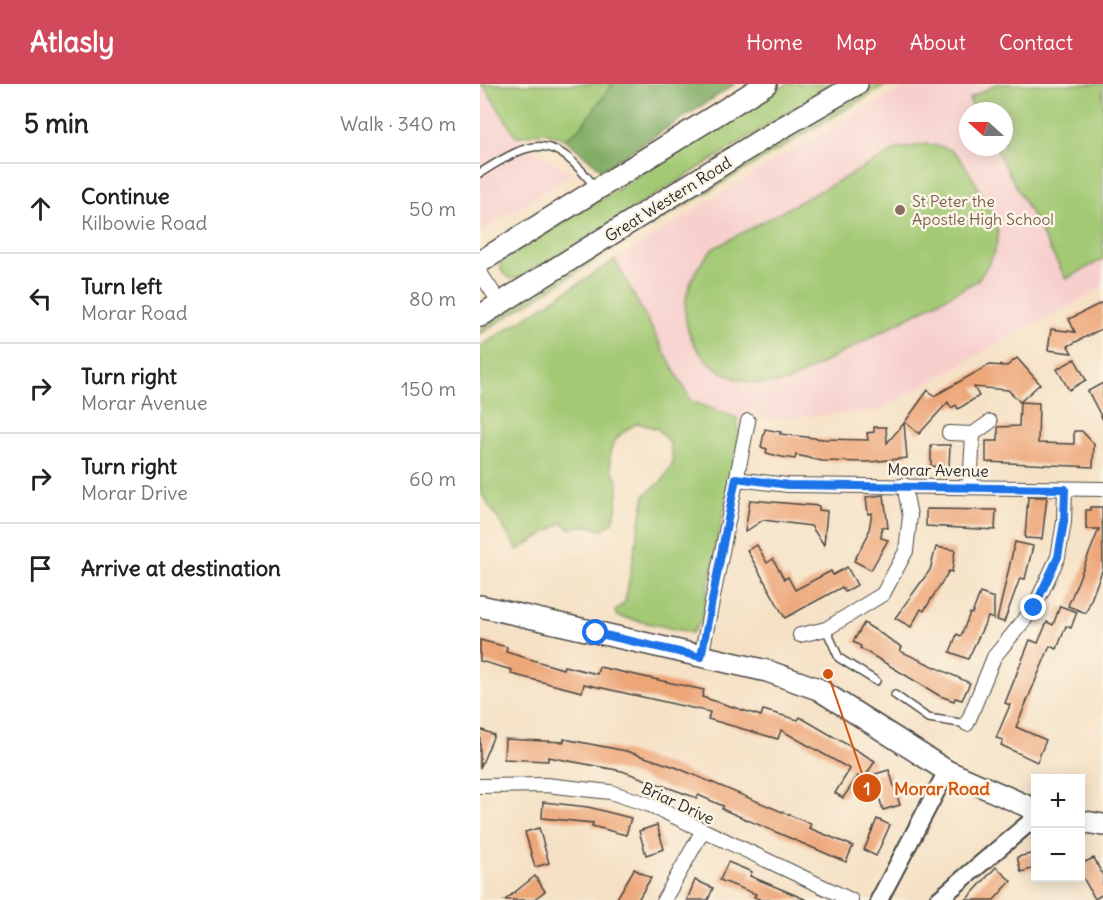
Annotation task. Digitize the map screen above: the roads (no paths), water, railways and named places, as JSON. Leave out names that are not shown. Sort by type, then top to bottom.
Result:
[{"type":"main road","points":[[480,262],[766,84]]},
{"type":"main road","name":"Great Western Road","points":[[480,316],[766,137],[857,84]]},
{"type":"main road","points":[[480,606],[766,671],[818,689],[947,771],[1031,808]]},
{"type":"main road","points":[[1085,822],[1103,825]]},
{"type":"street","points":[[480,273],[500,303]]},
{"type":"street","points":[[701,657],[748,421]]},
{"type":"street","points":[[949,434],[973,434],[990,422]]},
{"type":"street","points":[[970,488],[973,434]]},
{"type":"street","name":"Morar Avenue","points":[[736,478],[788,485],[1103,489]]},
{"type":"street","points":[[800,635],[826,629],[883,594],[906,551],[910,516],[904,485]]},
{"type":"street","points":[[967,724],[994,657],[1034,608],[1058,557],[1064,522],[1065,489]]},
{"type":"street","points":[[879,900],[947,771]]},
{"type":"street","name":"Briar Drive","points":[[480,786],[546,785],[610,792],[650,805],[702,832],[850,900]]},
{"type":"street","points":[[938,900],[1031,820]]},
{"type":"street","points":[[664,900],[702,832]]},
{"type":"lane","points":[[480,173],[522,149],[546,146],[565,154],[596,189]]},
{"type":"lane","points":[[826,629],[839,658],[876,681]]},
{"type":"lane","points":[[895,695],[928,718],[967,724]]},
{"type":"place","name":"St Peter the Apostle High School","points":[[900,210]]},
{"type":"place","name":"Morar Road","points":[[828,674]]}]
